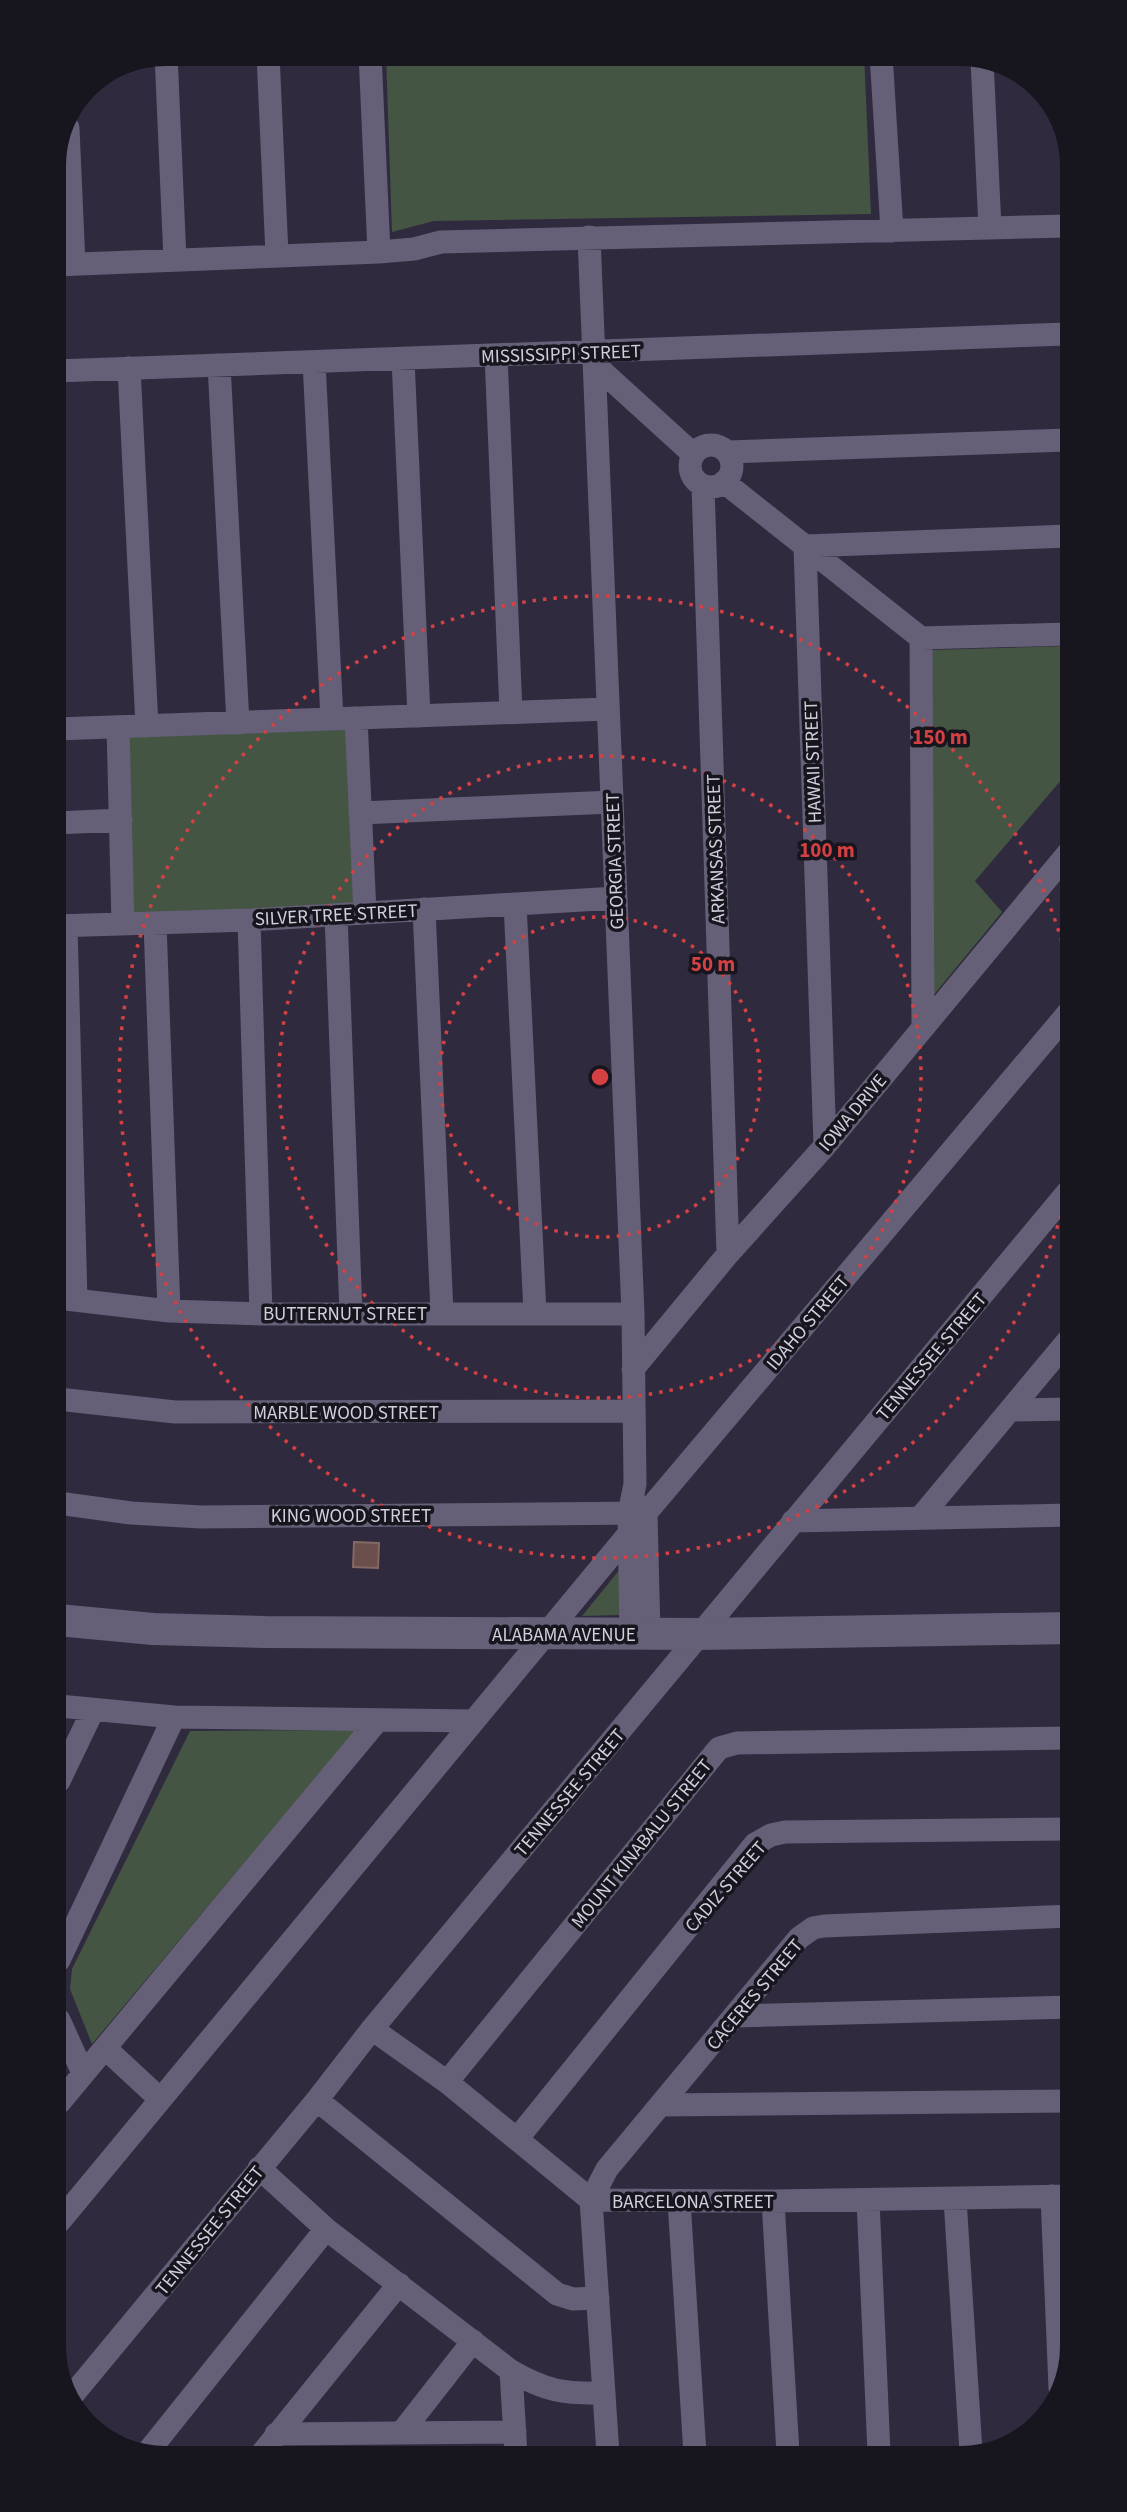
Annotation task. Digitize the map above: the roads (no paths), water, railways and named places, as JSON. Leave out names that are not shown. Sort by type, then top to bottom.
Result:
[{"type":"street","points":[[167,66],[175,260]]},
{"type":"street","points":[[269,66],[277,255]]},
{"type":"street","points":[[371,66],[379,251]]},
{"type":"street","points":[[882,67],[892,231]]},
{"type":"street","points":[[982,69],[990,228]]},
{"type":"street","points":[[67,265],[414,249],[441,242],[1060,226]]},
{"type":"street","name":"GEORGIA STREET","points":[[589,237],[633,1314],[635,1520],[640,1634]]},
{"type":"street","name":"MISSISSIPPI STREET","points":[[67,371],[496,355],[594,358],[1060,334]]},
{"type":"street","points":[[496,355],[511,712]]},
{"type":"street","points":[[594,358],[693,454]]},
{"type":"street","points":[[403,359],[419,716]]},
{"type":"street","points":[[314,362],[332,719]]},
{"type":"street","points":[[219,365],[238,723]]},
{"type":"street","points":[[129,368],[148,726]]},
{"type":"street","points":[[728,452],[1060,440]]},
{"type":"street","points":[[714,484],[732,471],[733,465],[728,452],[710,444],[693,454],[689,466],[693,478],[714,484],[804,546],[921,638],[1060,634]]},
{"type":"street","name":"ARKANSAS STREET","points":[[714,484],[728,1254]]},
{"type":"street","points":[[804,546],[1060,536]]},
{"type":"street","name":"HAWAII STREET","points":[[804,546],[825,1146]]},
{"type":"street","points":[[921,638],[923,1027]]},
{"type":"street","points":[[67,728],[608,709]]},
{"type":"street","points":[[355,718],[365,913]]},
{"type":"street","points":[[118,727],[123,924]]},
{"type":"street","points":[[360,813],[612,803]]},
{"type":"street","points":[[67,823],[121,820]]},
{"type":"street","name":"IOWA DRIVE","points":[[633,1369],[728,1254],[825,1146],[1060,863]]},
{"type":"street","name":"SILVER TREE STREET","points":[[67,926],[249,920],[616,898]]},
{"type":"street","points":[[515,904],[535,1313]]},
{"type":"street","points":[[424,909],[442,1313]]},
{"type":"street","points":[[336,915],[351,1314]]},
{"type":"street","points":[[249,920],[261,1314]]},
{"type":"street","points":[[155,923],[169,1311]]},
{"type":"street","name":"IDAHO STREET","points":[[66,2214],[547,1633],[635,1520],[1060,1023]]},
{"type":"street","name":"TENNESSEE STREET","points":[[77,2390],[372,2029],[1060,1201]]},
{"type":"street","name":"BUTTERNUT STREET","points":[[66,1299],[169,1311],[261,1314],[633,1314]]},
{"type":"street","points":[[920,1518],[1060,1350]]},
{"type":"street","name":"MARBLE WOOD STREET","points":[[66,1400],[175,1412],[634,1411]]},
{"type":"street","points":[[1010,1410],[1060,1409]]},
{"type":"street","name":"KING WOOD STREET","points":[[66,1504],[131,1513],[201,1517],[635,1520]]},
{"type":"street","points":[[793,1521],[1060,1516]]},
{"type":"street","name":"ALABAMA AVENUE","points":[[66,1621],[101,1626],[192,1631],[699,1634],[1060,1628]]},
{"type":"street","points":[[66,1707],[174,1717],[473,1721]]},
{"type":"street","points":[[66,1766],[93,1710]]},
{"type":"street","points":[[66,1945],[174,1717]]},
{"type":"street","points":[[66,2094],[378,1720]]},
{"type":"street","name":"MOUNT KINABALU STREET","points":[[447,2082],[719,1748],[737,1743],[1060,1738]]},
{"type":"street","name":"CADIZ STREET","points":[[517,2139],[755,1844],[763,1838],[785,1832],[1060,1829]]},
{"type":"street","name":"CACERES STREET","points":[[591,2200],[607,2169],[799,1938],[813,1928],[1060,1916]]},
{"type":"street","points":[[735,2016],[1060,2007]]},
{"type":"street","name":"BARCELONA STREET","points":[[372,2029],[447,2082],[591,2200],[773,2201],[1060,2196]]},
{"type":"street","points":[[66,2036],[83,2073]]},
{"type":"street","points":[[105,2048],[160,2099]]},
{"type":"street","points":[[317,2099],[557,2294],[573,2299],[598,2298]]},
{"type":"street","points":[[661,2105],[1060,2101]]},
{"type":"street","points":[[259,2168],[326,2229],[511,2371],[538,2386],[558,2392],[604,2393]]},
{"type":"street","points":[[955,2199],[971,2445]]},
{"type":"street","points":[[591,2200],[607,2446]]},
{"type":"street","points":[[868,2200],[879,2446]]},
{"type":"street","points":[[679,2201],[694,2446]]},
{"type":"street","points":[[773,2201],[788,2446]]},
{"type":"street","points":[[154,2445],[326,2229]]},
{"type":"street","points":[[268,2445],[399,2284]]},
{"type":"street","points":[[402,2432],[473,2342]]},
{"type":"street","points":[[511,2371],[516,2445]]},
{"type":"street","points":[[276,2434],[515,2432]]}]
